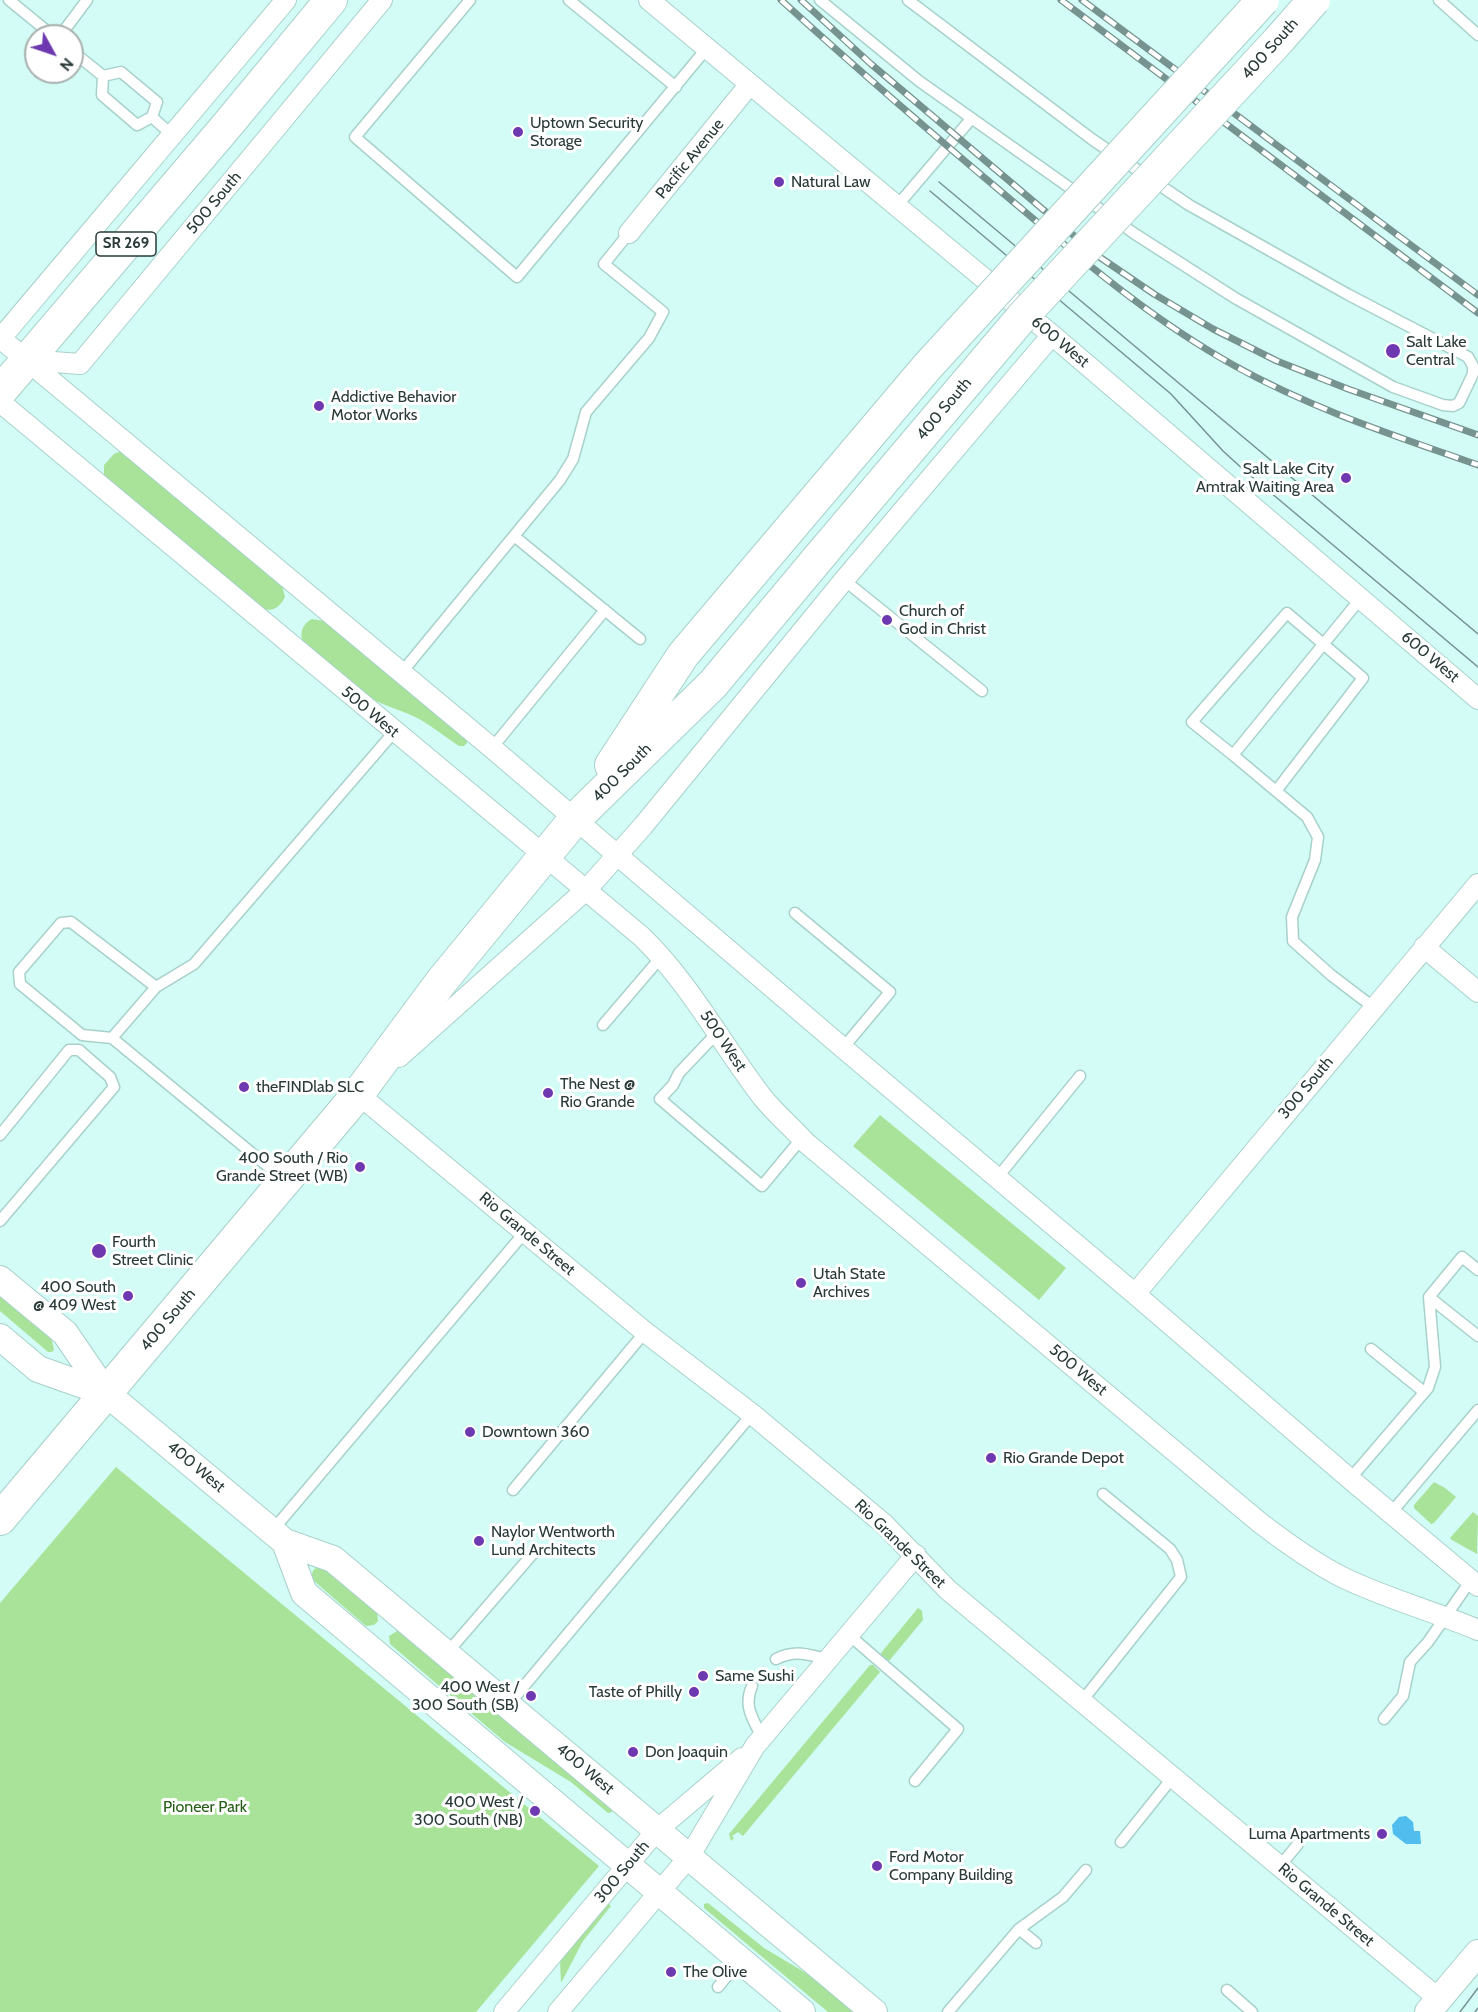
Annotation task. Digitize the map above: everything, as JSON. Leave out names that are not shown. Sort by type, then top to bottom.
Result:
[{"type":"main road","name":"SR 269","points":[[0,392],[331,0]]},
{"type":"main road","name":"400 South","points":[[576,819],[683,655],[927,367],[1263,0]]},
{"type":"main road","name":"400 South","points":[[0,1519],[358,1094],[441,982],[576,819],[713,684],[1022,317],[1314,0]]},
{"type":"street","points":[[286,0],[0,338],[492,748],[1474,1583]]},
{"type":"street","name":"500 South","points":[[27,360],[80,364],[382,0]]},
{"type":"street","name":"600 West","points":[[649,0],[1052,335],[1474,695]]},
{"type":"street","name":"Pacific Avenue","points":[[629,233],[750,84]]},
{"type":"street","name":"400 South","points":[[358,1094],[586,889],[643,826],[844,580],[1052,335]]},
{"type":"street","name":"500 West","points":[[0,402],[394,732],[586,889],[662,956],[688,988],[765,1101],[802,1138],[1202,1474],[1284,1541],[1342,1577],[1478,1630]]},
{"type":"street","name":"300 South","points":[[1135,1294],[1478,884]]},
{"type":"street","points":[[1424,947],[1478,992]]},
{"type":"street","name":"Rio Grande Street","points":[[358,1094],[645,1332],[752,1414],[884,1524],[948,1590],[1280,1866],[1434,2006]]},
{"type":"street","name":"400 West","points":[[0,1279],[65,1333],[106,1393],[279,1536],[333,1559],[509,1704],[874,2012]]},
{"type":"street","name":"400 West","points":[[0,1337],[38,1369],[106,1393]]},
{"type":"street","name":"400 West","points":[[279,1536],[304,1593],[802,2012]]},
{"type":"street","name":"300 South","points":[[558,2012],[689,1857],[759,1742],[916,1555]]},
{"type":"street","name":"300 South","points":[[504,2012],[657,1830],[759,1742]]},
{"type":"street","points":[[1434,2006],[1478,1953]]},
{"type":"lane","points":[[9,0],[38,24]]},
{"type":"lane","points":[[69,24],[87,0]]},
{"type":"lane","points":[[470,0],[355,137],[517,277],[707,48]]},
{"type":"lane","points":[[569,0],[676,87]]},
{"type":"lane","points":[[820,0],[919,81],[971,119],[1135,234],[1235,298],[1393,387],[1431,402],[1453,406],[1459,403],[1474,370],[1468,357],[1347,294],[1189,205],[1093,140],[908,0]]},
{"type":"lane","points":[[1439,0],[1478,35]]},
{"type":"lane","points":[[84,60],[103,75],[121,72],[157,102],[152,117],[138,125],[102,95],[103,75]]},
{"type":"lane","points":[[152,117],[172,135]]},
{"type":"lane","points":[[897,206],[971,119]]},
{"type":"lane","points":[[402,672],[560,480],[573,459],[586,412],[649,338],[663,312],[604,264],[629,233]]},
{"type":"lane","points":[[514,536],[640,639]]},
{"type":"lane","points":[[844,580],[982,691]]},
{"type":"lane","points":[[1233,755],[1361,598]]},
{"type":"lane","points":[[492,748],[605,610]]},
{"type":"lane","points":[[1276,791],[1364,678],[1287,613],[1192,722],[1307,818],[1318,837],[1315,860],[1292,917],[1293,941],[1331,975],[1373,1007]]},
{"type":"lane","points":[[112,1038],[156,987],[195,964],[394,732]]},
{"type":"lane","points":[[795,913],[890,992],[843,1048]]},
{"type":"lane","points":[[156,987],[71,922],[61,923],[19,972],[20,984],[82,1035],[112,1038],[285,1180]]},
{"type":"lane","points":[[603,1025],[662,956]]},
{"type":"lane","points":[[717,1033],[679,1073],[660,1099],[762,1186],[802,1138]]},
{"type":"lane","points":[[0,1135],[69,1050],[79,1050],[110,1077],[114,1087],[0,1221]]},
{"type":"lane","points":[[997,1178],[1080,1076]]},
{"type":"lane","points":[[279,1536],[525,1232]]},
{"type":"lane","points":[[1350,1479],[1428,1388],[1435,1367],[1429,1297],[1462,1257],[1478,1270]]},
{"type":"lane","points":[[1429,1297],[1478,1336]]},
{"type":"lane","points":[[513,1490],[645,1332]]},
{"type":"lane","points":[[1371,1349],[1424,1392]]},
{"type":"lane","points":[[1391,1513],[1478,1410]]},
{"type":"lane","points":[[509,1704],[752,1414]]},
{"type":"lane","points":[[1082,1701],[1182,1577],[1177,1560],[1170,1549],[1103,1494]]},
{"type":"lane","points":[[447,1653],[536,1550]]},
{"type":"lane","points":[[1384,1719],[1403,1696],[1410,1662],[1474,1583]]},
{"type":"lane","points":[[849,1635],[958,1729],[915,1781]]},
{"type":"lane","points":[[776,1659],[796,1652],[828,1659]]},
{"type":"lane","points":[[752,1686],[747,1698],[748,1708],[759,1742]]},
{"type":"lane","points":[[1121,1842],[1173,1777]]},
{"type":"lane","points":[[1280,1866],[1298,1844]]},
{"type":"lane","points":[[948,2012],[1018,1929],[1063,1897],[1086,1870]]},
{"type":"lane","points":[[1018,1929],[1036,1943]]},
{"type":"lane","points":[[718,1987],[741,1960]]},
{"type":"lane","points":[[1227,1990],[1252,2012]]},
{"type":"green space","points":[[119,452],[125,452],[282,585],[285,597],[281,604],[273,609],[262,609],[104,477],[104,465]]},
{"type":"green space","points":[[312,619],[325,621],[466,738],[467,743],[459,746],[421,720],[371,698],[335,671],[303,642],[301,635],[303,629]]},
{"type":"green space","points":[[880,1115],[1066,1268],[1039,1300],[853,1146]]},
{"type":"green space","points":[[0,1290],[51,1336],[54,1350],[52,1352],[48,1352],[0,1311]]},
{"type":"green space","name":"Pioneer Park","points":[[116,1467],[599,1866],[476,2012],[0,2012],[0,1603]]},
{"type":"green space","points":[[1434,1482],[1456,1497],[1431,1524],[1414,1508],[1414,1505]]},
{"type":"green space","points":[[1473,1512],[1478,1516],[1477,1554],[1450,1538]]},
{"type":"green space","points":[[321,1566],[377,1611],[378,1621],[374,1625],[366,1626],[314,1581],[313,1572]]},
{"type":"green space","points":[[918,1608],[922,1611],[923,1620],[889,1661],[881,1653]]},
{"type":"green space","points":[[397,1631],[402,1632],[612,1808],[612,1812],[608,1813],[571,1782],[505,1742],[390,1644],[389,1636]]},
{"type":"green space","points":[[870,1665],[880,1672],[743,1836],[738,1832],[732,1836],[734,1838],[731,1841],[729,1834]]},
{"type":"green space","points":[[607,1902],[611,1906],[583,1941],[561,1983],[560,1959]]},
{"type":"green space","points":[[708,1903],[764,1948],[821,1982],[856,2012],[828,2012],[704,1908],[704,1904]]},
{"type":"water","points":[[1406,1816],[1413,1822],[1414,1831],[1420,1831],[1421,1844],[1406,1844],[1393,1834],[1392,1825],[1399,1817]]},
{"type":"tram line","points":[[939,182],[1478,634]]},
{"type":"tram line","points":[[930,191],[1171,394],[1223,451],[1245,471],[1478,667]]},
{"type":"tram line","points":[[1460,2012],[1478,1988]]},
{"type":"tram line","points":[[1475,2012],[1478,2008]]},
{"type":"railway","points":[[781,0],[898,104],[1095,270],[1149,311],[1205,349],[1264,381],[1324,409],[1478,465]]},
{"type":"railway","points":[[801,0],[871,64],[1098,256],[1154,294],[1213,329],[1277,361],[1478,435]]},
{"type":"railway","points":[[1061,0],[1478,313]]},
{"type":"railway","points":[[1082,0],[1478,295]]},
{"type":"place","name":"Uptown Security Storage","points":[[518,132]]},
{"type":"place","name":"Natural Law","points":[[779,182]]},
{"type":"place","name":"Salt Lake Central","points":[[1393,351]]},
{"type":"place","name":"Addictive Behavior Motor Works","points":[[319,406]]},
{"type":"place","name":"Salt Lake City Amtrak Waiting Area","points":[[1346,478]]},
{"type":"place","name":"Church of God in Christ","points":[[887,620]]},
{"type":"place","name":"theFINDlab SLC","points":[[244,1087]]},
{"type":"place","name":"The Nest @ Rio Grande","points":[[548,1093]]},
{"type":"place","name":"400 South / Rio Grande Street (WB)","points":[[360,1167]]},
{"type":"place","name":"Fourth Street Clinic","points":[[99,1251]]},
{"type":"place","name":"Utah State Archives","points":[[801,1283]]},
{"type":"place","name":"400 South @ 409 West","points":[[128,1296]]},
{"type":"place","name":"Downtown 360","points":[[470,1432]]},
{"type":"place","name":"Rio Grande Depot","points":[[991,1458]]},
{"type":"place","name":"Naylor Wentworth Lund Architects","points":[[479,1541]]},
{"type":"place","name":"Same Sushi","points":[[703,1676]]},
{"type":"place","name":"Taste of Philly","points":[[694,1692]]},
{"type":"place","name":"400 West / 300 South (SB)","points":[[531,1696]]},
{"type":"place","name":"Don Joaquin","points":[[633,1752]]},
{"type":"place","name":"400 West / 300 South (NB)","points":[[535,1811]]},
{"type":"place","name":"Luma Apartments","points":[[1382,1834]]},
{"type":"place","name":"Ford Motor Company Building","points":[[877,1866]]},
{"type":"place","name":"The Olive","points":[[671,1972]]}]
